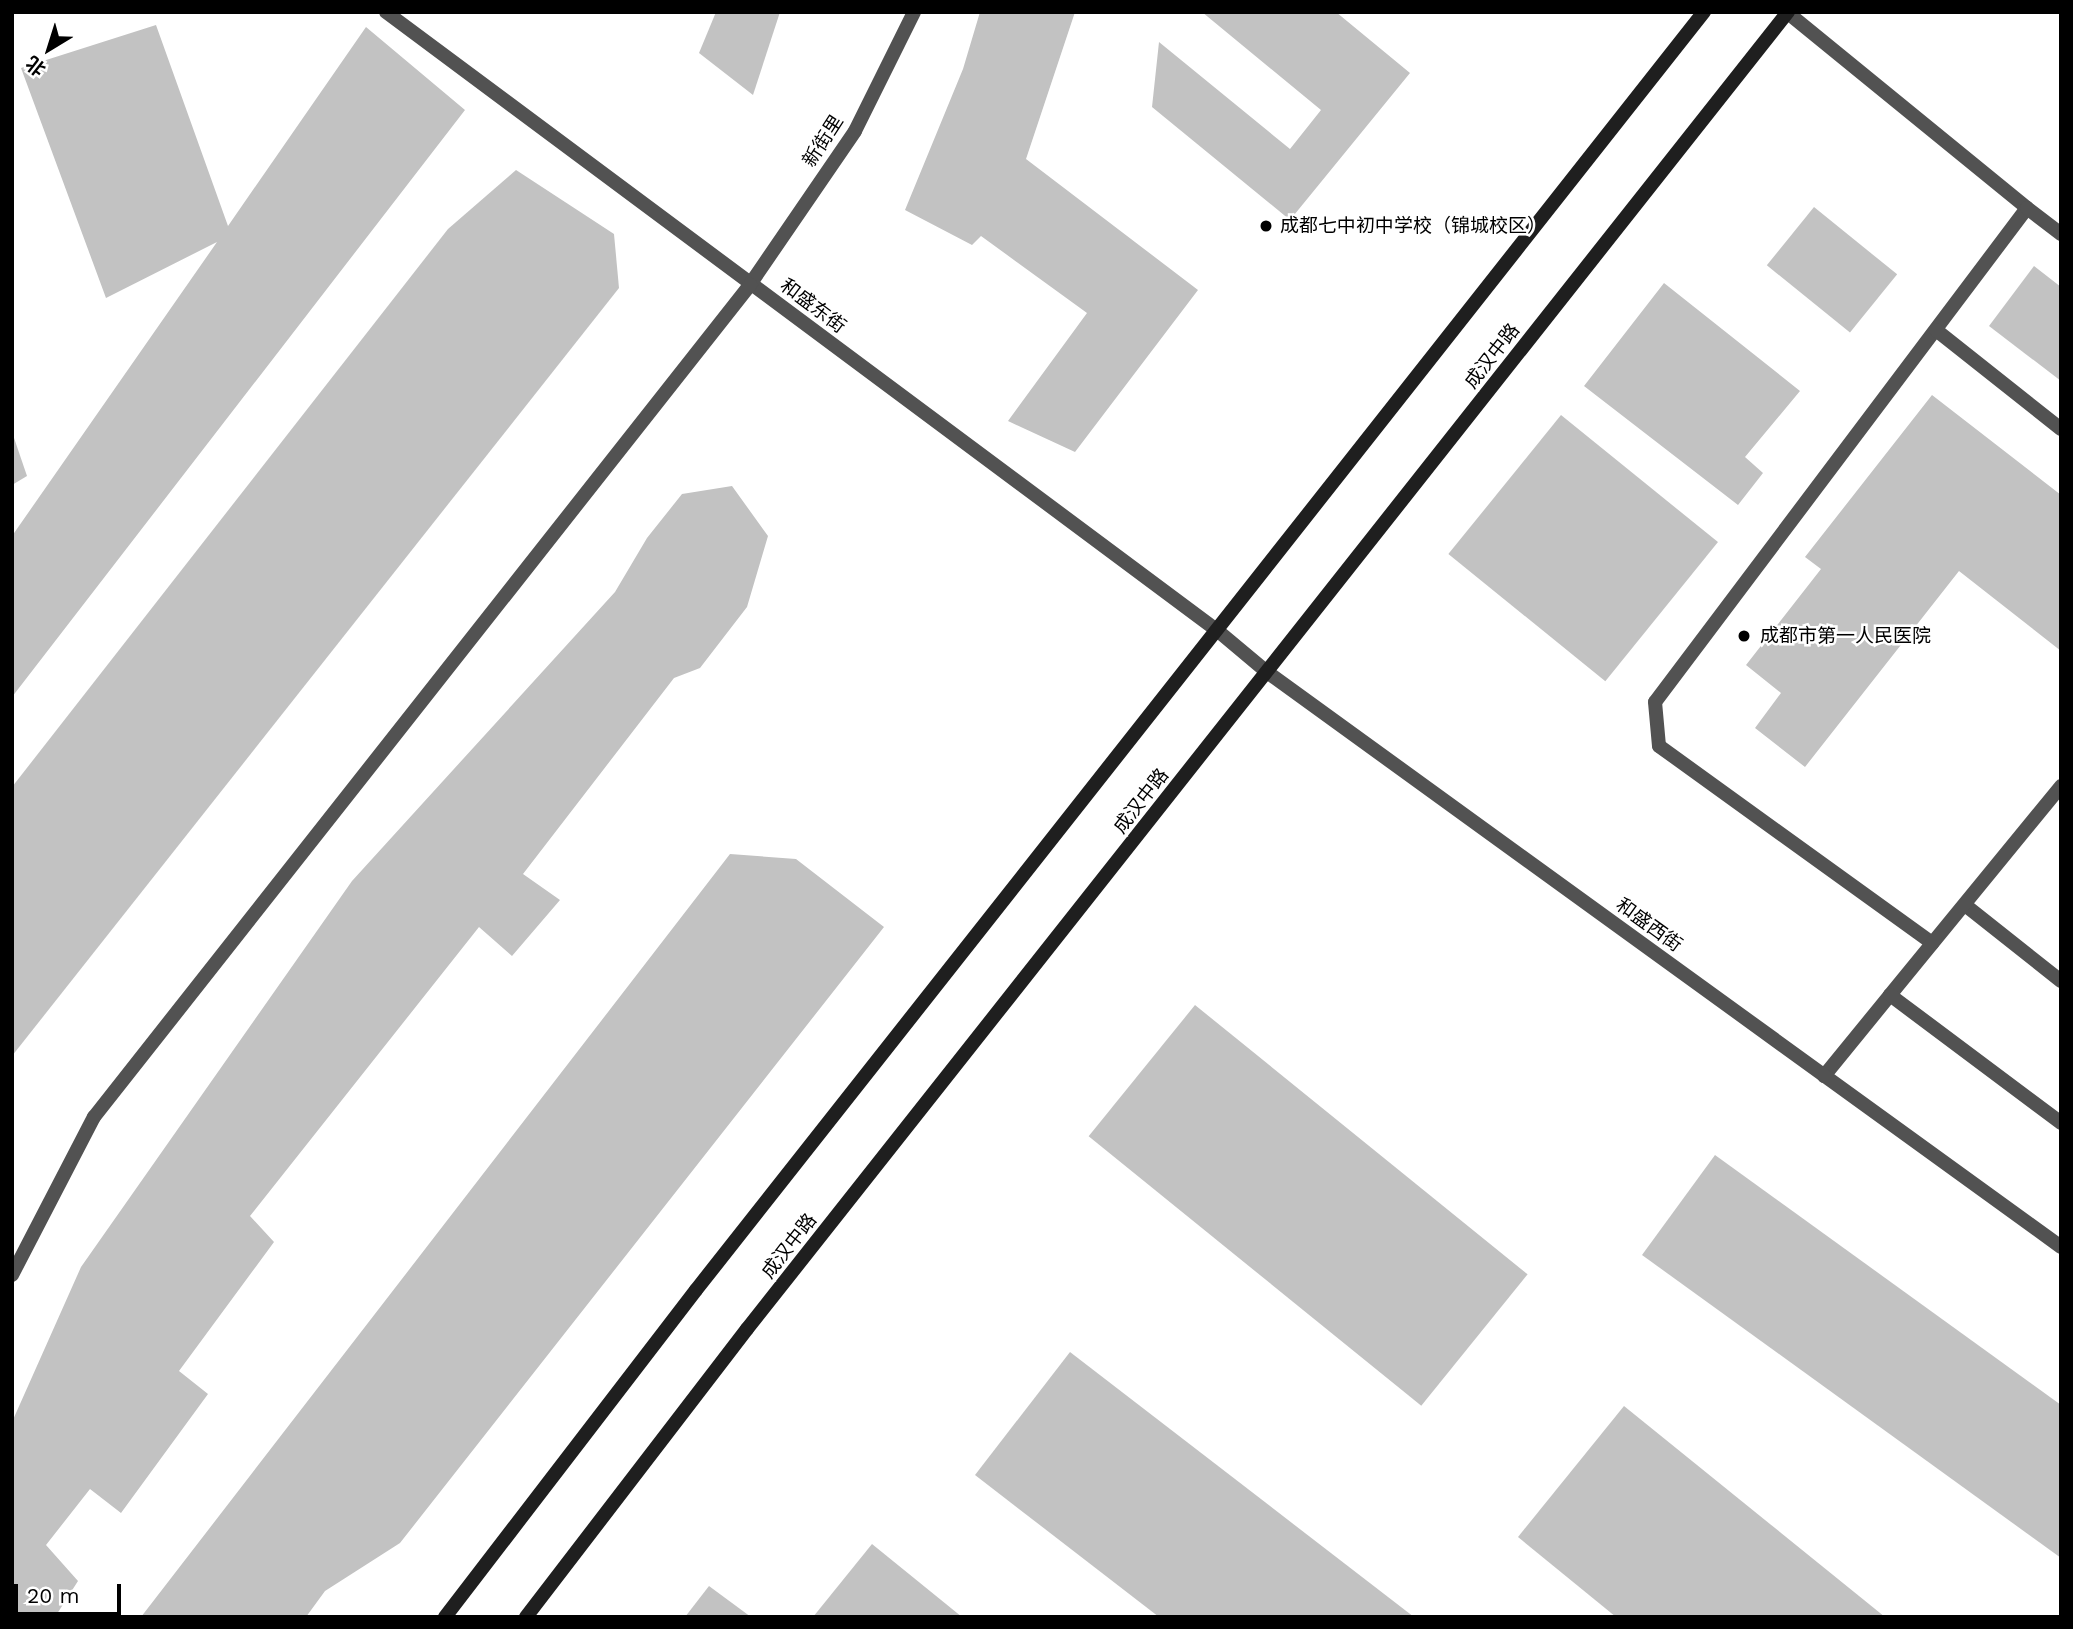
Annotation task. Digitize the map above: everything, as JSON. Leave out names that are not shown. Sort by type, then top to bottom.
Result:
[{"type":"main road","points":[[445,1617],[696,1290],[1704,12]]},
{"type":"main road","name":"成汉中路","points":[[526,1617],[756,1318],[1788,13]]},
{"type":"street","name":"和盛东街","points":[[386,12],[1218,631]]},
{"type":"street","name":"新街里","points":[[12,1275],[94,1117],[751,284],[855,131],[914,12]]},
{"type":"street","points":[[1788,13],[2061,234]]},
{"type":"street","points":[[1932,943],[1659,746],[1655,702],[2027,208]]},
{"type":"street","points":[[1936,330],[2061,429]]},
{"type":"street","name":"和盛西街","points":[[1218,631],[1267,672],[2061,1247]]},
{"type":"street","points":[[1824,1076],[2061,786]]},
{"type":"street","points":[[1965,905],[2061,981]]},
{"type":"street","points":[[1890,995],[2061,1123]]},
{"type":"building","points":[[716,12],[780,12],[753,95],[699,53]]},
{"type":"building","points":[[980,12],[1075,12],[1026,159],[1198,290],[1075,452],[1008,421],[1087,313],[981,236],[972,245],[905,210],[963,69]]},
{"type":"building","points":[[1202,12],[1336,12],[1410,73],[1290,220],[1152,107],[1159,42],[1290,149],[1321,110]]},
{"type":"building","points":[[156,25],[228,226],[366,27],[465,110],[12,697],[12,536],[217,242],[106,298],[21,68]]},
{"type":"building","points":[[516,170],[614,234],[619,288],[12,1056],[12,787],[448,229]]},
{"type":"building","points":[[1814,207],[1897,274],[1850,333],[1767,265]]},
{"type":"building","points":[[2034,266],[2061,287],[2061,381],[1989,326]]},
{"type":"building","points":[[1664,283],[1800,391],[1745,457],[1763,473],[1738,505],[1584,386]]},
{"type":"building","points":[[1932,395],[2061,495],[2061,651],[1959,571],[1805,767],[1755,728],[1781,693],[1746,665],[1821,569],[1805,557]]},
{"type":"building","points":[[1561,415],[1718,542],[1605,681],[1448,554]]},
{"type":"building","points":[[12,432],[27,476],[12,485]]},
{"type":"building","points":[[732,486],[768,536],[747,607],[700,668],[674,678],[523,874],[560,900],[512,956],[479,927],[250,1216],[274,1242],[179,1371],[208,1394],[121,1513],[90,1489],[46,1545],[78,1581],[55,1617],[12,1617],[12,1422],[81,1267],[352,881],[615,592],[647,538],[682,494]]},
{"type":"building","points":[[730,854],[796,859],[884,927],[400,1543],[325,1591],[306,1617],[141,1617]]},
{"type":"building","points":[[1195,1005],[1528,1274],[1421,1406],[1089,1136]]},
{"type":"building","points":[[1715,1155],[2061,1405],[2061,1558],[1642,1255]]},
{"type":"building","points":[[1070,1352],[1414,1617],[1159,1617],[975,1475]]},
{"type":"building","points":[[1624,1406],[1885,1617],[1616,1617],[1518,1537]]},
{"type":"building","points":[[872,1544],[962,1617],[813,1617]]},
{"type":"building","points":[[709,1586],[751,1617],[685,1617]]},
{"type":"place","name":"成都七中初中学校（锦城校区）","points":[[1266,226]]},
{"type":"place","name":"成都市第一人民医院","points":[[1744,636]]}]
